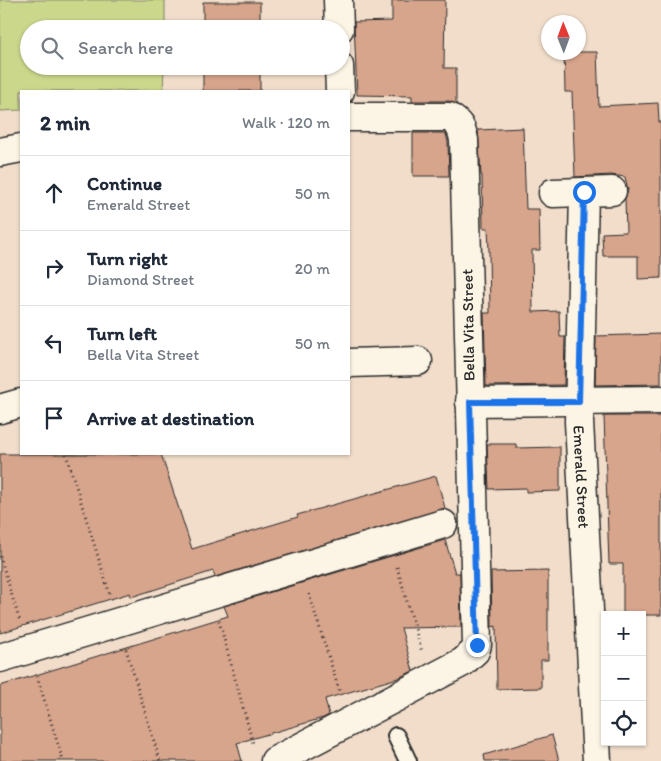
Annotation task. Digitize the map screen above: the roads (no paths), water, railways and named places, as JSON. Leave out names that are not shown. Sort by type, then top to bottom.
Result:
[{"type":"street","points":[[338,0],[339,20]]},
{"type":"street","points":[[339,75],[340,90]]},
{"type":"street","name":"Bella Vita Street","points":[[275,761],[463,662],[475,651],[464,140],[462,130],[457,122],[448,117],[350,117]]},
{"type":"street","points":[[0,152],[20,148]]},
{"type":"street","points":[[553,193],[612,190]]},
{"type":"street","name":"Emerald Street","points":[[584,192],[579,402],[597,761]]},
{"type":"street","points":[[350,363],[418,360]]},
{"type":"street","points":[[470,402],[661,400]]},
{"type":"street","points":[[0,409],[20,403]]},
{"type":"street","points":[[0,658],[443,524]]},
{"type":"lane","points":[[396,736],[408,761]]}]
